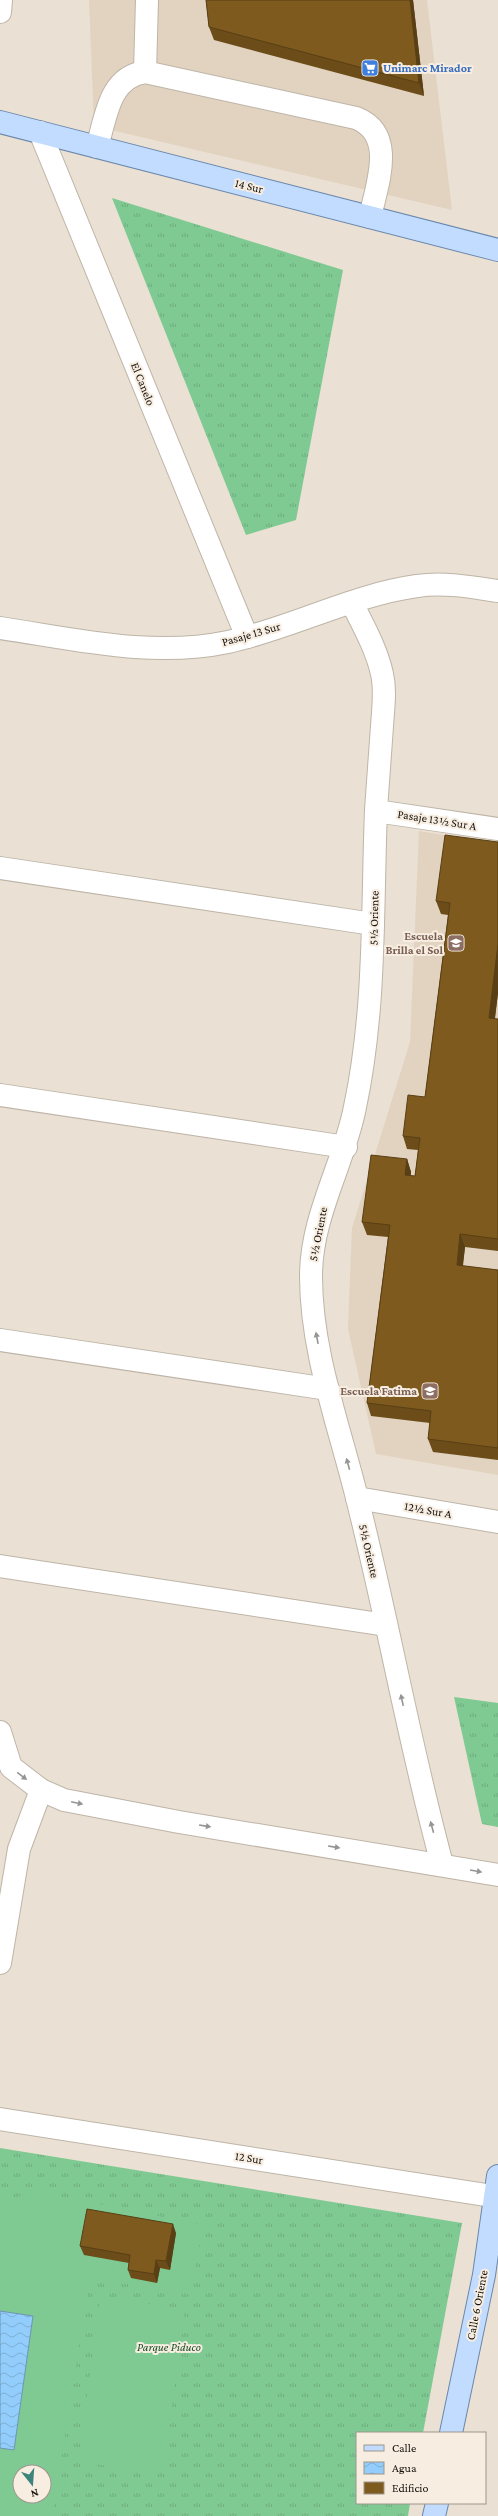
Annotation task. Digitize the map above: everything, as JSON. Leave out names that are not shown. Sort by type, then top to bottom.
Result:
[{"type":"main road","name":"14 Sur","points":[[0,122],[498,250]]},
{"type":"main road","name":"Calle 6 Oriente","points":[[451,2432],[484,2275],[497,2190]]},
{"type":"main road","points":[[434,2516],[437,2504]]},
{"type":"street","points":[[0,12],[1,0]]},
{"type":"street","points":[[145,72],[147,0]]},
{"type":"street","points":[[97,147],[111,100],[120,82],[129,76],[145,72],[356,118],[368,122],[380,139],[381,150],[378,179],[370,218]]},
{"type":"street","name":"El Canelo","points":[[40,132],[247,637]]},
{"type":"street","name":"Pasaje 13 Sur","points":[[0,628],[133,648],[196,647],[247,637],[352,603],[418,586],[467,586],[498,591]]},
{"type":"street","name":"5½ Oriente","points":[[352,603],[378,659],[385,689],[376,810],[373,975],[357,1100],[346,1147],[321,1214],[314,1244],[311,1274],[316,1329],[328,1389],[357,1498],[424,1796],[442,1864]]},
{"type":"street","name":"Pasaje 13½ Sur A","points":[[376,810],[498,829]]},
{"type":"street","points":[[0,868],[373,924]]},
{"type":"street","points":[[0,1095],[346,1147]]},
{"type":"street","points":[[0,1340],[328,1389]]},
{"type":"street","name":"12½ Sur A","points":[[357,1498],[498,1522]]},
{"type":"street","points":[[0,1566],[386,1625]]},
{"type":"street","points":[[0,1732],[11,1767],[41,1790],[64,1800],[105,1809],[442,1864],[498,1875]]},
{"type":"street","points":[[0,1963],[10,1847],[41,1790]]},
{"type":"street","name":"12 Sur","points":[[0,2119],[497,2190]]},
{"type":"shaded area","points":[[89,0],[427,0],[452,210],[94,126]]},
{"type":"shaded area","points":[[419,831],[498,844],[498,1475],[376,1454],[348,1329],[352,1228],[410,1042]]},
{"type":"green space","points":[[112,198],[343,270],[296,520],[246,535]]},
{"type":"green space","points":[[454,1697],[498,1703],[498,1827],[482,1824]]},
{"type":"green space","name":"Parque Piduco","points":[[0,2148],[462,2223],[423,2432],[356,2432],[356,2504],[410,2504],[408,2516],[0,2516]]},
{"type":"green space","points":[[33,2191],[204,2225],[189,2294],[90,2278],[52,2516],[0,2516],[0,2204]]},
{"type":"green space","points":[[100,2297],[185,2309],[163,2473],[78,2462]]},
{"type":"water","points":[[0,2311],[33,2316],[14,2450],[0,2448]]},
{"type":"building","name":"Unimarc Mirador","points":[[206,0],[410,0],[419,83],[209,27]]},
{"type":"building","points":[[445,835],[498,842],[498,944],[489,1018],[498,1019],[498,1239],[460,1234],[457,1265],[498,1270],[498,1448],[428,1439],[431,1411],[367,1403],[390,1225],[362,1222],[371,1155],[407,1159],[405,1175],[415,1176],[420,1138],[403,1136],[408,1095],[425,1097],[450,903],[436,901]]},
{"type":"building","points":[[87,2209],[173,2224],[166,2261],[156,2260],[154,2274],[128,2270],[130,2255],[80,2246]]},
{"type":"place","name":"Unimarc Mirador","points":[[370,68]]},
{"type":"place","name":"Escuela Brilla el Sol","points":[[456,943]]},
{"type":"place","name":"Escuela Fatima","points":[[430,1391]]}]
